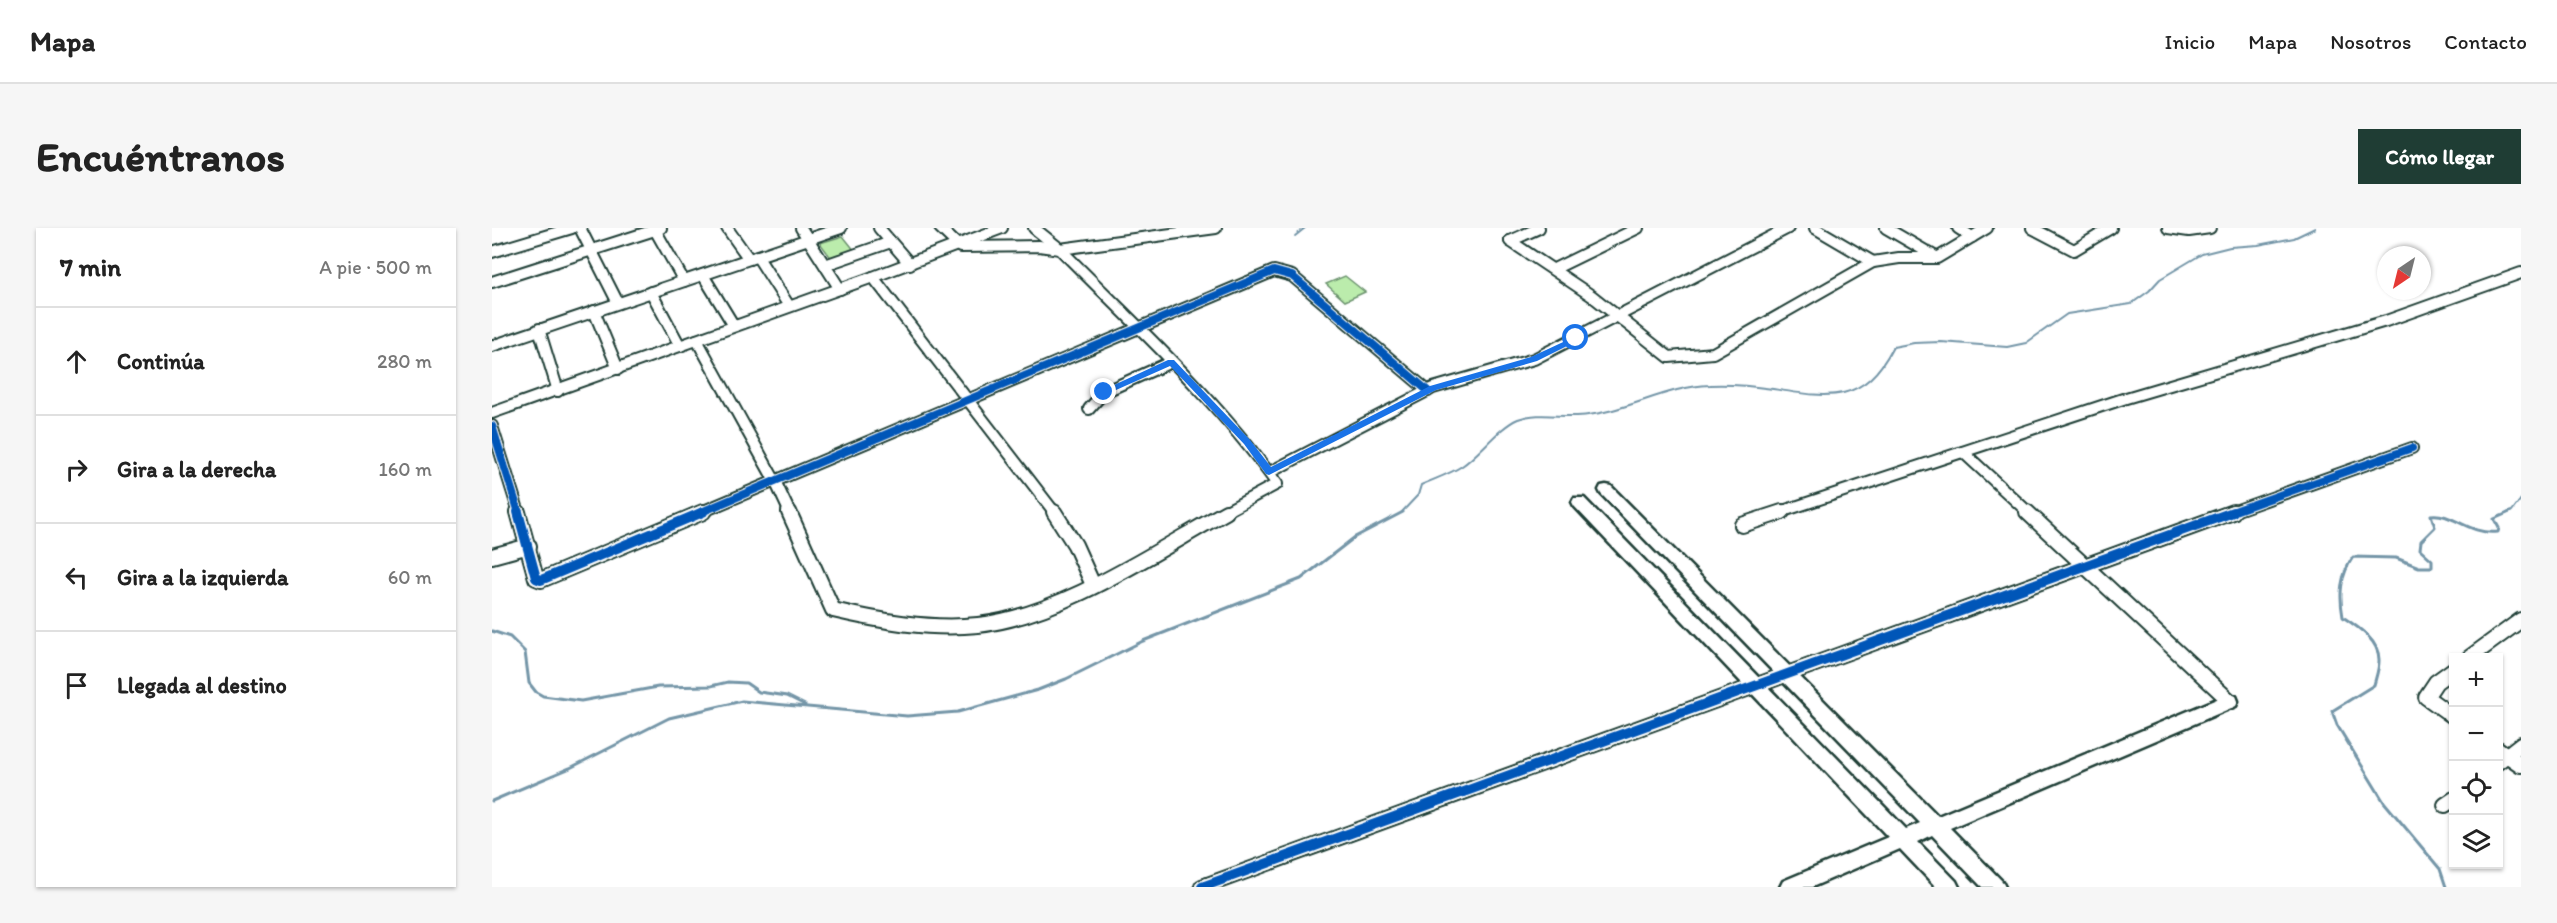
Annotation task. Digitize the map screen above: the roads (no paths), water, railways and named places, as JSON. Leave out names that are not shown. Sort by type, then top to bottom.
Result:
[{"type":"street","points":[[492,252],[572,228]]},
{"type":"street","points":[[580,228],[618,303]]},
{"type":"street","points":[[727,228],[789,306]]},
{"type":"street","points":[[801,228],[840,289]]},
{"type":"street","points":[[492,346],[841,228]]},
{"type":"street","points":[[879,228],[910,264]]},
{"type":"street","points":[[940,228],[956,245],[972,248],[1039,246],[1060,249],[1216,228]]},
{"type":"street","points":[[492,413],[910,264],[1001,228]]},
{"type":"street","points":[[697,340],[776,483],[833,610],[901,622],[970,626],[1029,613],[1093,585],[1277,484],[1247,442],[1060,249],[1034,228]]},
{"type":"street","points":[[1539,228],[1510,241],[1556,268],[1621,316],[1670,357],[1713,353],[1873,262],[1899,258],[1936,258],[1987,228]]},
{"type":"street","points":[[1556,268],[1638,228]]},
{"type":"street","points":[[1269,472],[1428,391],[1534,359],[1788,228]]},
{"type":"street","points":[[1815,228],[1873,262]]},
{"type":"street","points":[[1886,228],[1936,258]]},
{"type":"street","points":[[1958,228],[1972,237]]},
{"type":"street","points":[[2032,228],[2074,250],[2107,229]]},
{"type":"street","points":[[2168,228],[2189,232],[2210,228]]},
{"type":"street","points":[[492,282],[657,229],[684,281]]},
{"type":"street","points":[[825,265],[891,242]]},
{"type":"street","points":[[492,426],[529,546],[536,578],[541,580],[1274,272],[1292,276],[1305,286],[1428,391]]},
{"type":"street","points":[[1742,525],[2126,398],[2386,321],[2521,273]]},
{"type":"street","points":[[703,275],[734,326]]},
{"type":"street","points":[[873,277],[1059,518],[1075,545],[1093,585]]},
{"type":"street","points":[[651,292],[680,346]]},
{"type":"street","points":[[594,311],[618,369]]},
{"type":"street","points":[[539,329],[558,390]]},
{"type":"street","points":[[1089,409],[1104,392],[1171,362]]},
{"type":"street","points":[[1202,887],[2412,448]]},
{"type":"street","points":[[1790,887],[2230,701],[1963,452]]},
{"type":"street","points":[[1606,490],[1995,887]]},
{"type":"street","points":[[1579,502],[1949,887]]},
{"type":"street","points":[[492,556],[529,546]]},
{"type":"street","points":[[2475,653],[2521,620]]},
{"type":"street","points":[[2449,673],[2436,682],[2426,697],[2449,713]]},
{"type":"street","points":[[2503,754],[2521,744]]},
{"type":"street","points":[[2503,756],[2521,765]]},
{"type":"waterway","points":[[1295,236],[1305,228]]},
{"type":"waterway","points":[[1401,513],[1418,495],[1421,485],[1462,466],[1504,428],[1518,419],[1540,415],[1594,414],[1677,390],[1710,385],[1749,386],[1811,394],[1843,393],[1857,388],[1869,379],[1882,366],[1893,347],[1914,343],[1941,342],[2007,347],[2026,343],[2067,314],[2131,304],[2149,291],[2160,279],[2202,254],[2230,247],[2258,245],[2294,238],[2315,228]]},
{"type":"waterway","points":[[2507,513],[2512,511],[2521,499]]},
{"type":"waterway","points":[[492,801],[570,768],[669,718],[742,701],[907,716],[958,712],[1038,690],[1066,679],[1143,641],[1301,579],[1355,537],[1403,512]]},
{"type":"waterway","points":[[2446,887],[2440,869],[2384,802],[2337,725],[2332,711],[2374,685],[2379,664],[2376,647],[2372,641],[2343,617],[2342,586],[2345,571],[2353,557],[2396,558],[2419,567],[2432,567],[2432,560],[2420,549],[2421,541],[2435,527],[2431,515],[2446,517],[2478,530],[2498,532],[2499,528],[2494,519],[2510,512]]},
{"type":"waterway","points":[[492,631],[510,637],[525,652],[529,683],[536,692],[543,696],[581,701],[658,687],[711,686],[728,682],[746,683],[759,692],[787,696],[805,705]]}]
